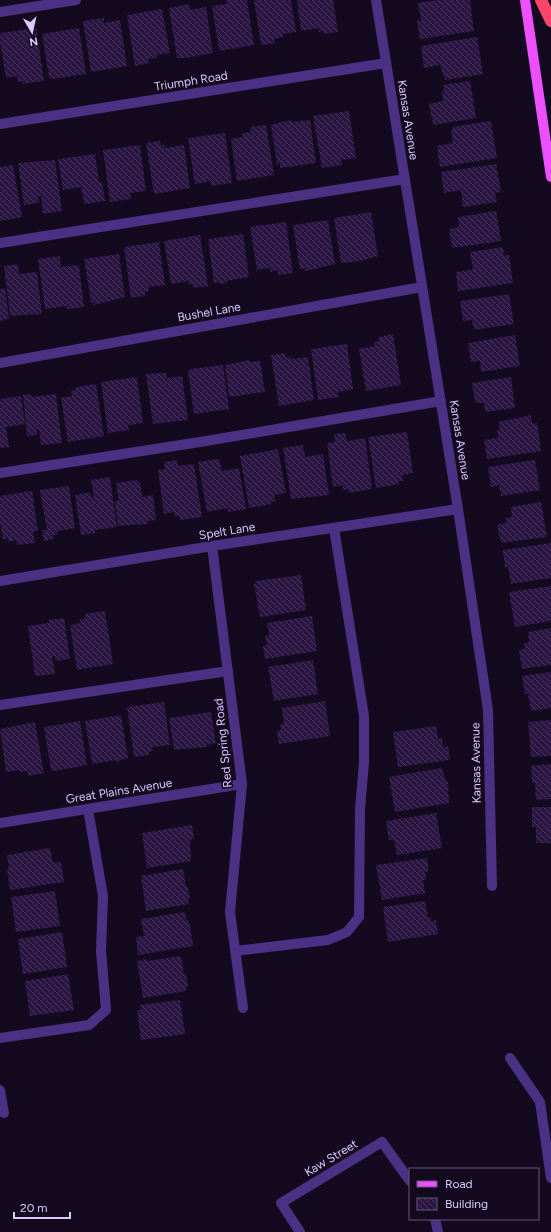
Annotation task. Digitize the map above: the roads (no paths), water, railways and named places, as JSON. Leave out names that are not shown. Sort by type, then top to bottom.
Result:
[{"type":"highway","points":[[541,0],[551,21]]},
{"type":"main road","points":[[525,0],[551,177]]},
{"type":"street","points":[[0,12],[76,0]]},
{"type":"street","name":"Kansas Avenue","points":[[376,0],[458,508],[488,710],[492,886]]},
{"type":"street","name":"Triumph Road","points":[[0,124],[386,63]]},
{"type":"street","points":[[0,243],[405,179]]},
{"type":"street","name":"Bushel Lane","points":[[0,363],[422,287]]},
{"type":"street","points":[[0,473],[193,444],[441,402]]},
{"type":"street","name":"Spelt Lane","points":[[0,581],[458,508]]},
{"type":"street","points":[[235,951],[328,940],[347,932],[358,917],[360,809],[364,762],[364,716],[334,528]]},
{"type":"street","name":"Red Spring Road","points":[[212,546],[242,784],[230,912],[243,1008]]},
{"type":"street","points":[[0,705],[228,670]]},
{"type":"street","name":"Great Plains Avenue","points":[[0,823],[242,784]]},
{"type":"street","points":[[0,1038],[89,1025],[106,1010],[101,951],[103,896],[88,809]]},
{"type":"street","points":[[510,1058],[540,1102],[551,1178]]},
{"type":"street","points":[[0,1090],[4,1113]]},
{"type":"street","name":"Kaw Street","points":[[300,1232],[281,1203],[382,1142],[409,1180]]},
{"type":"street","points":[[435,1220],[438,1232]]}]
